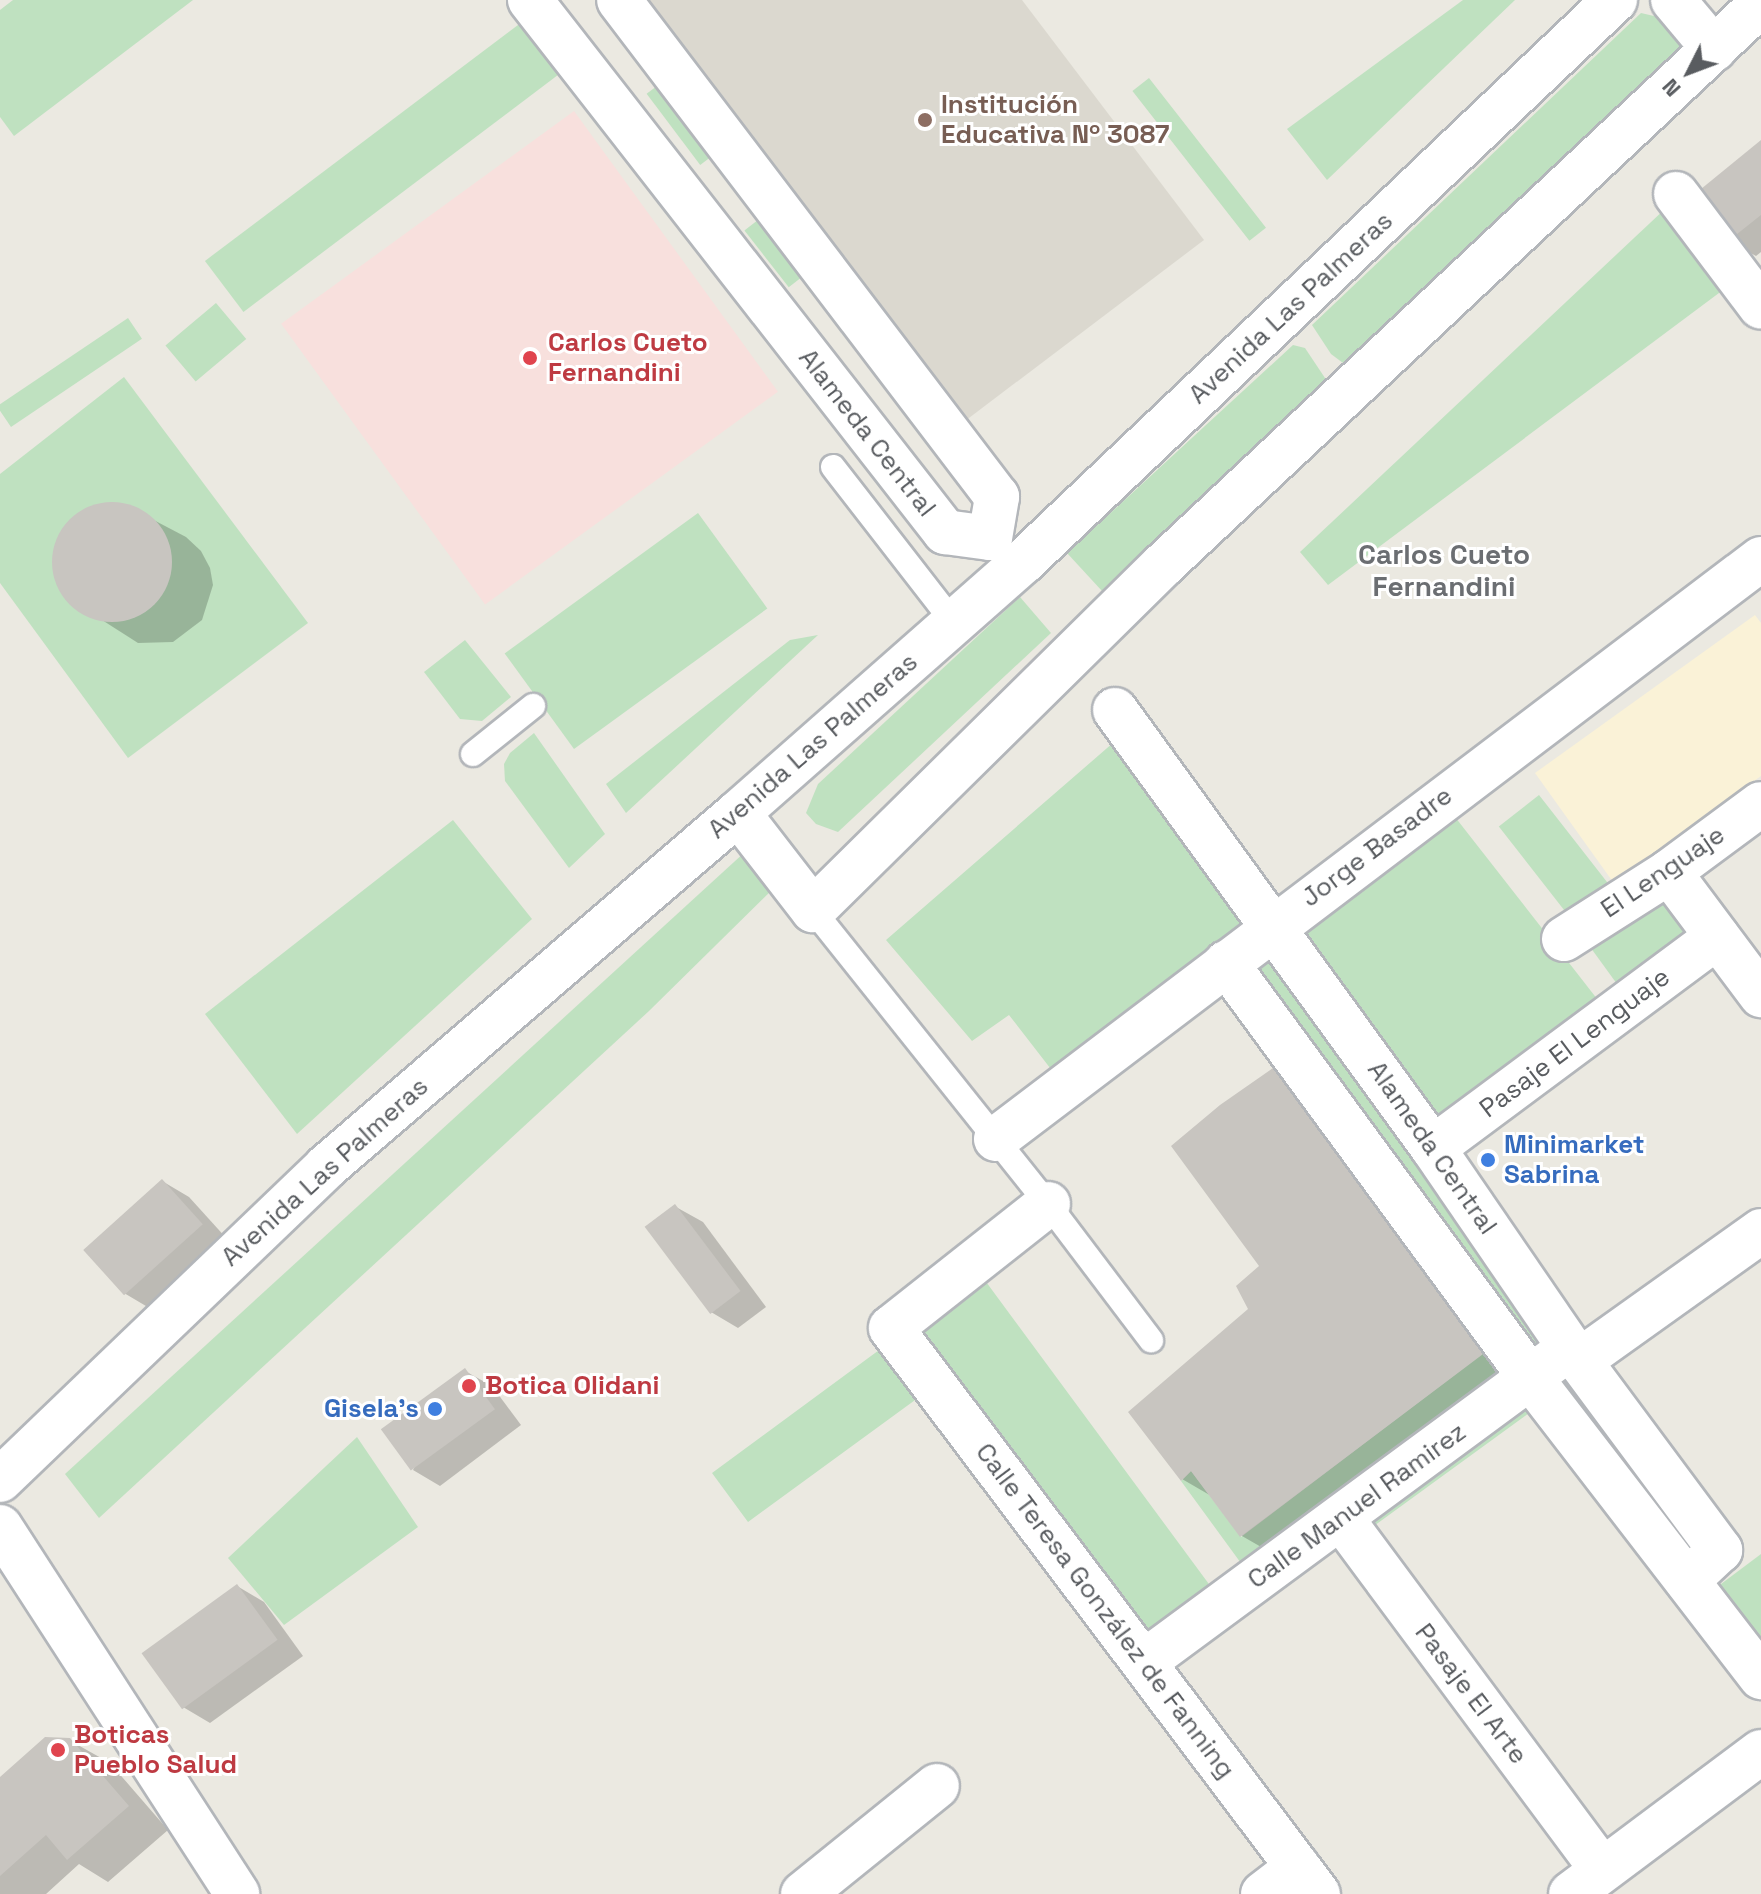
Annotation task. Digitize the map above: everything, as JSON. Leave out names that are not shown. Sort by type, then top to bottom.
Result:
[{"type":"street","name":"Alameda Central","points":[[530,0],[945,532],[990,538],[997,497],[619,0]]},
{"type":"street","name":"Avenida Las Palmeras","points":[[0,1480],[326,1167],[738,813],[1024,561],[1615,0]]},
{"type":"street","points":[[1673,0],[1714,49]]},
{"type":"street","points":[[738,813],[813,910],[1163,565],[1761,4]]},
{"type":"street","points":[[1676,194],[1761,307]]},
{"type":"street","name":"Jorge Basadre","points":[[996,1139],[1761,559]]},
{"type":"street","name":"Alameda Central","points":[[1115,710],[1433,1148],[1574,1354],[1720,1550],[1687,1581]]},
{"type":"street","name":"El Lenguaje","points":[[1564,939],[1669,872],[1761,804]]},
{"type":"street","points":[[1669,872],[1761,995]]},
{"type":"street","name":"Pasaje El Lenguaje","points":[[1433,1148],[1717,937]]},
{"type":"street","name":"Alameda Central","points":[[1226,963],[1530,1377],[1761,1677]]},
{"type":"street","name":"Calle Teresa González de Fanning","points":[[1048,1204],[891,1328],[1308,1881]]},
{"type":"street","name":"Calle Manuel Ramirez","points":[[1144,1662],[1530,1377],[1574,1354],[1761,1231]]},
{"type":"street","name":"Pasaje El Arte","points":[[1341,1518],[1586,1882]]},
{"type":"street","points":[[0,1527],[237,1894]]},
{"type":"street","points":[[1586,1882],[1761,1752]]},
{"type":"street","points":[[803,1894],[937,1786]]},
{"type":"street","points":[[1263,1894],[1308,1881]]},
{"type":"lane","points":[[833,467],[954,623]]},
{"type":"lane","points":[[473,754],[533,706]]},
{"type":"lane","points":[[813,910],[1048,1204],[1151,1340]]},
{"type":"shaded area","name":"Institución Educativa Nº 3087","points":[[646,0],[1022,0],[1204,240],[965,421]]},
{"type":"shaded area","name":"Carlos Cueto Fernandini","points":[[574,111],[778,392],[485,605],[281,324]]},
{"type":"shaded area","points":[[1755,615],[1761,623],[1761,776],[1613,882],[1535,773]]},
{"type":"green space","points":[[13,0],[193,0],[14,136],[0,117],[0,10]]},
{"type":"green space","points":[[1463,0],[1515,0],[1327,180],[1287,129]]},
{"type":"green space","points":[[1641,13],[1671,20],[1682,40],[1676,56],[1347,366],[1331,354],[1312,325]]},
{"type":"green space","points":[[526,19],[565,70],[243,312],[205,261]]},
{"type":"green space","points":[[669,77],[723,148],[700,165],[647,94]]},
{"type":"green space","points":[[1149,78],[1266,228],[1249,241],[1132,91]]},
{"type":"green space","points":[[1667,207],[1723,290],[1328,585],[1300,552]]},
{"type":"green space","points":[[772,209],[816,266],[789,287],[744,231]]},
{"type":"green space","points":[[216,303],[246,339],[196,381],[165,345]]},
{"type":"green space","points":[[128,318],[142,339],[11,427],[0,411],[0,404]]},
{"type":"green space","points":[[1293,345],[1305,348],[1329,384],[1102,591],[1067,553]]},
{"type":"green space","points":[[124,377],[308,623],[128,758],[0,583],[0,474]]},
{"type":"green space","points":[[698,513],[767,608],[574,749],[505,653]]},
{"type":"green space","points":[[1020,597],[1051,633],[838,832],[816,824],[806,813],[818,784]]},
{"type":"green space","points":[[818,635],[626,813],[606,784],[790,640]]},
{"type":"green space","points":[[465,640],[511,697],[482,721],[460,719],[424,672]]},
{"type":"green space","points":[[1129,729],[1720,1550],[1687,1581],[1547,1400],[1356,1539],[1254,1581],[1181,1481],[1191,1471],[1241,1537],[1502,1339],[1226,963],[1064,1086],[1009,1015],[972,1041],[886,940]]},
{"type":"green space","points":[[534,733],[605,834],[569,868],[505,781],[504,764],[510,753]]},
{"type":"green space","points":[[1539,795],[1616,894],[1576,925],[1499,826]]},
{"type":"green space","points":[[1448,808],[1605,1009],[1447,1132],[1290,931]]},
{"type":"green space","points":[[453,820],[532,919],[297,1134],[205,1014]]},
{"type":"green space","points":[[746,851],[777,885],[649,1011],[99,1518],[65,1474]]},
{"type":"green space","points":[[1675,880],[1717,937],[1629,1001],[1588,943]]},
{"type":"green space","points":[[981,1275],[1231,1614],[1161,1666],[948,1376],[748,1522],[712,1473]]},
{"type":"green space","points":[[357,1437],[418,1527],[284,1625],[228,1558]]},
{"type":"green space","points":[[1761,1554],[1761,1658],[1709,1593]]},
{"type":"building","points":[[1761,140],[1761,215],[1727,242],[1690,198]]},
{"type":"building","points":[[112,502],[135,507],[154,520],[167,539],[172,562],[167,585],[154,604],[135,617],[112,622],[89,617],[70,604],[57,585],[52,562],[57,539],[70,520],[89,507]]},
{"type":"building","points":[[1293,1054],[1503,1339],[1240,1537],[1191,1471],[1181,1481],[1128,1412],[1248,1309],[1236,1286],[1259,1266],[1171,1146],[1220,1105]]},
{"type":"building","points":[[162,1179],[203,1224],[124,1295],[83,1250]]},
{"type":"building","points":[[675,1204],[741,1291],[710,1314],[645,1227]]},
{"type":"building","points":[[465,1368],[495,1409],[411,1470],[381,1429]]},
{"type":"building","points":[[237,1584],[278,1640],[182,1709],[142,1653]]},
{"type":"building","points":[[45,1737],[70,1738],[129,1806],[67,1860],[46,1835],[0,1876],[0,1777]]},
{"type":"place","name":"Institución Educativa Nº 3087","points":[[925,120]]},
{"type":"place","name":"Carlos Cueto Fernandini","points":[[530,358]]},
{"type":"place","name":"Minimarket Sabrina","points":[[1488,1160]]},
{"type":"place","name":"Botica Olidani","points":[[469,1386]]},
{"type":"place","name":"Gisela's","points":[[435,1409]]},
{"type":"place","name":"Boticas Pueblo Salud","points":[[58,1750]]},
{"type":"district","name":"Carlos Cueto Fernandini","points":[[1444,570]]}]
